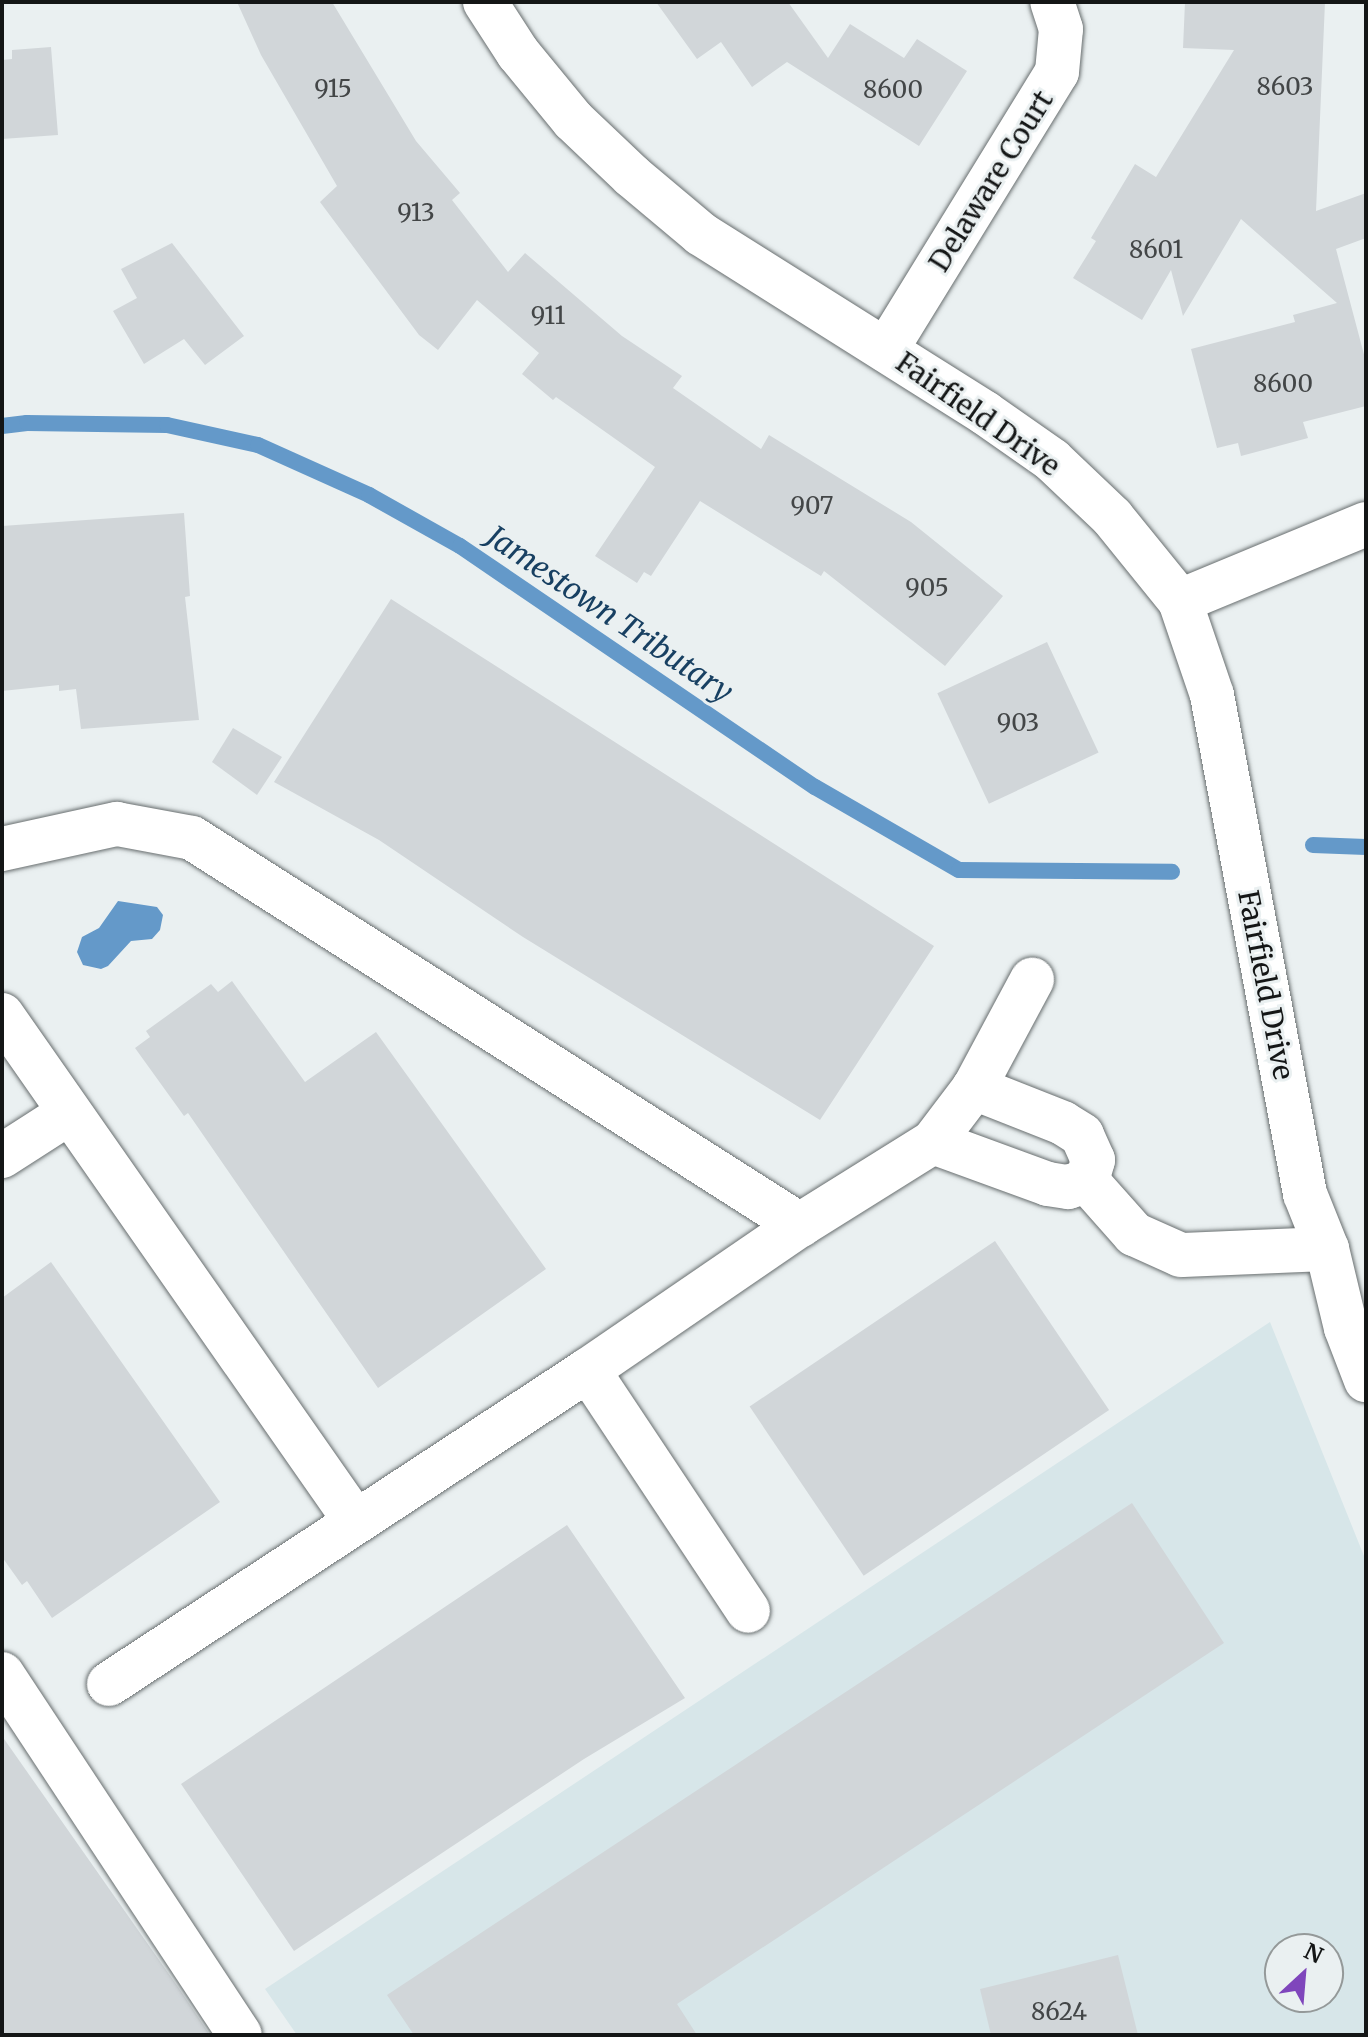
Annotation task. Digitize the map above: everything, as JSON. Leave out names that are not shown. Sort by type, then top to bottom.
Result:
[{"type":"street","name":"Fairfield Drive","points":[[485,2],[518,53],[573,120],[632,176],[701,234],[886,350],[1052,460],[1112,517],[1180,601],[1212,695],[1305,1194],[1327,1249],[1346,1328],[1366,1380]]},
{"type":"street","name":"Delaware Court","points":[[886,350],[1057,72],[1061,29],[1052,2]]},
{"type":"street","points":[[1180,601],[1366,524]]},
{"type":"street","points":[[2,849],[117,824],[192,838],[800,1225]]},
{"type":"street","points":[[109,1684],[588,1370],[800,1225],[933,1142],[974,1088],[1032,980]]},
{"type":"street","points":[[2,1015],[356,1522]]},
{"type":"street","points":[[974,1088],[1063,1123],[1082,1135],[1093,1160],[1087,1181]]},
{"type":"street","points":[[2,1156],[69,1113]]},
{"type":"street","points":[[933,1142],[1048,1184],[1068,1187],[1087,1181]]},
{"type":"street","points":[[1087,1181],[1134,1234],[1181,1255],[1327,1249]]},
{"type":"street","points":[[588,1370],[748,1611]]},
{"type":"street","points":[[2,1674],[240,2035]]},
{"type":"shaded area","points":[[1270,1322],[1366,1561],[1366,2035],[297,2035],[265,1989]]},
{"type":"water","points":[[118,901],[157,907],[163,915],[160,930],[152,939],[131,941],[108,966],[101,969],[83,965],[77,952],[82,937],[99,928]]},
{"type":"building","points":[[237,2],[332,2],[416,141],[460,193],[452,200],[508,272],[525,253],[622,336],[682,376],[673,388],[761,449],[769,435],[911,522],[1003,596],[945,666],[824,571],[821,576],[700,501],[651,576],[644,572],[637,583],[595,556],[655,467],[556,397],[553,400],[522,374],[539,353],[477,300],[438,350],[419,335],[320,202],[337,186],[261,55]]},
{"type":"building","points":[[656,2],[788,2],[828,58],[850,24],[904,58],[917,39],[967,71],[919,146],[787,62],[752,87],[721,42],[697,59]]},
{"type":"building","points":[[1185,2],[1325,2],[1316,211],[1366,193],[1366,238],[1336,249],[1366,362],[1366,406],[1303,422],[1308,438],[1241,456],[1238,443],[1217,448],[1191,349],[1295,322],[1293,315],[1337,303],[1241,219],[1183,316],[1171,270],[1142,320],[1073,278],[1096,241],[1091,238],[1135,164],[1156,177],[1234,50],[1183,48]]},
{"type":"building","points":[[51,47],[58,135],[2,139],[2,60],[12,59],[12,50]]},
{"type":"building","points":[[172,243],[244,336],[205,365],[184,339],[144,364],[113,311],[137,298],[121,269]]},
{"type":"building","points":[[184,513],[190,596],[185,597],[199,720],[81,729],[76,689],[59,691],[59,685],[2,691],[2,526]]},
{"type":"building","points":[[391,599],[934,946],[820,1120],[523,937],[379,840],[274,782]]},
{"type":"building","points":[[1047,642],[1099,753],[989,804],[937,693]]},
{"type":"building","points":[[233,728],[282,757],[257,795],[212,762]]},
{"type":"building","points":[[232,981],[305,1082],[376,1032],[546,1269],[378,1388],[188,1113],[184,1116],[135,1048],[150,1037],[146,1031],[211,984],[218,992]]},
{"type":"building","points":[[995,1241],[1109,1410],[864,1576],[750,1407]]},
{"type":"building","points":[[51,1262],[220,1502],[52,1618],[27,1581],[22,1585],[2,1557],[2,1298]]},
{"type":"building","points":[[1132,1503],[1224,1643],[677,2004],[697,2035],[414,2035],[387,1995]]},
{"type":"building","points":[[567,1525],[685,1698],[584,1759],[294,1951],[181,1784]]},
{"type":"building","points":[[2,1736],[178,1987],[210,2035],[2,2035]]},
{"type":"building","points":[[1118,1955],[1138,2035],[991,2035],[980,1989]]},
{"type":"waterway","name":"Jamestown Tributary","points":[[2,426],[27,423],[167,425],[258,445],[369,495],[460,546],[815,787],[959,870],[1172,872]]},
{"type":"waterway","name":"Jamestown Tributary","points":[[1313,845],[1366,847]]}]
